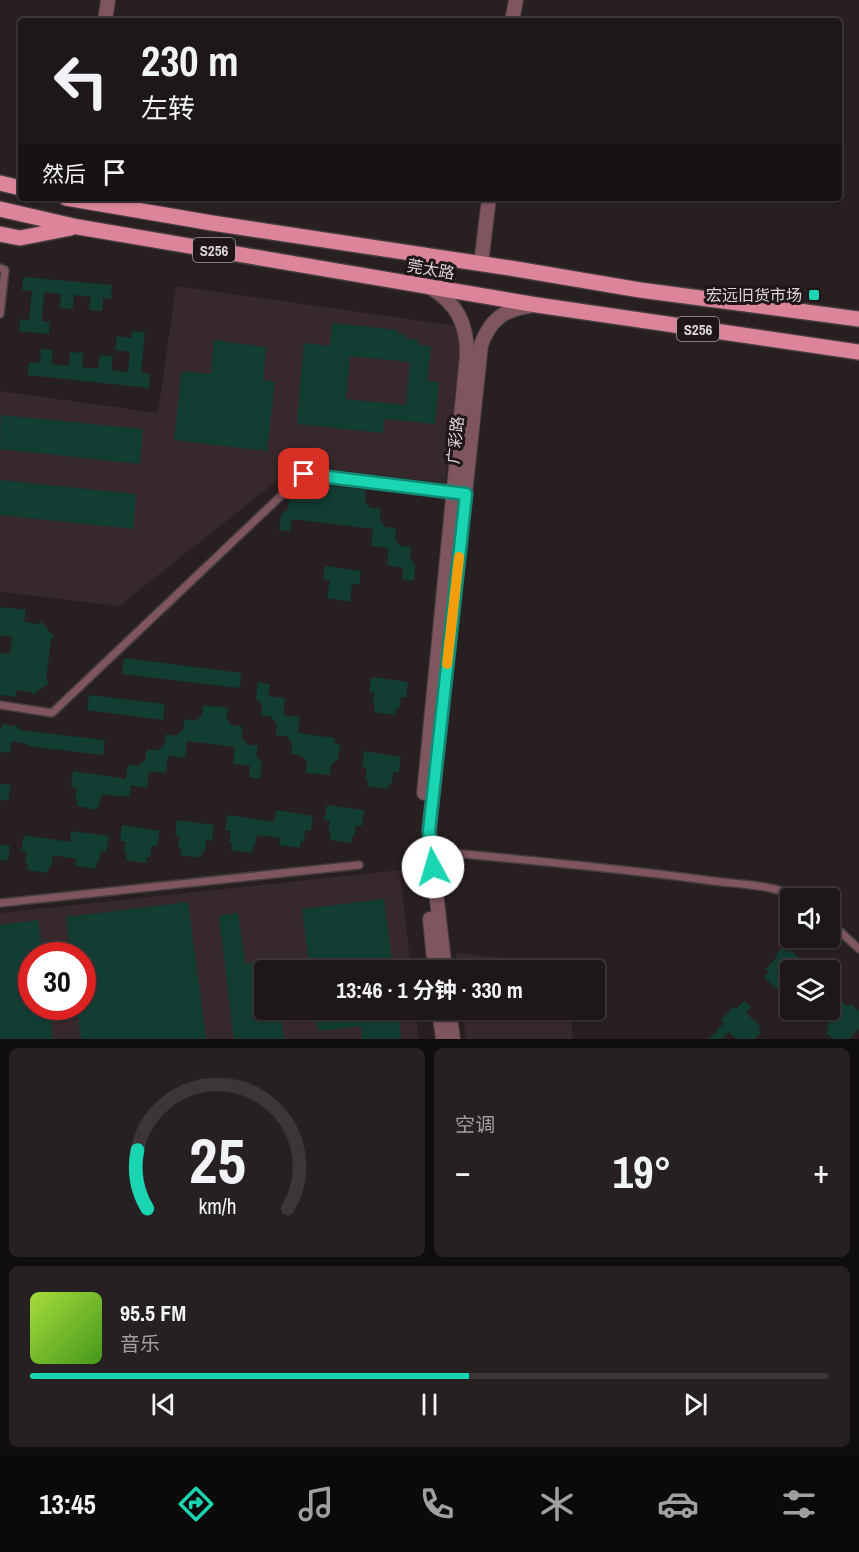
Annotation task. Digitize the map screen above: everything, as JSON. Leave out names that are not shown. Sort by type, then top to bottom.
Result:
[{"type":"main road","points":[[0,183],[18,187]]},
{"type":"main road","name":"莞太路","points":[[87,201],[640,290],[859,319]]},
{"type":"main road","name":"莞太路","points":[[0,209],[78,227],[537,305],[859,352]]},
{"type":"main road","points":[[0,234],[20,238],[78,227]]},
{"type":"street","points":[[105,18],[108,0]]},
{"type":"street","points":[[513,18],[516,0]]},
{"type":"street","points":[[481,264],[489,201]]},
{"type":"street","name":"广彩路","points":[[429,287],[451,303],[467,335],[460,493]]},
{"type":"street","name":"广彩路","points":[[443,960],[427,855],[420,830],[460,493],[481,345],[485,333],[503,312],[518,307],[537,305]]},
{"type":"street","name":"广彩路","points":[[427,855],[434,960]]},
{"type":"street","points":[[440,1020],[443,1039]]},
{"type":"street","points":[[450,1020],[453,1039]]},
{"type":"lane","points":[[0,268],[5,270],[0,314]]},
{"type":"lane","points":[[0,705],[52,713],[304,474],[460,493]]},
{"type":"lane","points":[[427,855],[452,853],[633,870],[780,891]]},
{"type":"lane","points":[[0,903],[359,865]]},
{"type":"lane","points":[[840,931],[859,948]]},
{"type":"shaded area","points":[[176,286],[464,327],[445,483],[280,463],[277,481],[119,606],[0,592],[0,391],[158,413]]},
{"type":"shaded area","points":[[400,870],[410,960],[254,960],[254,1020],[416,1020],[419,1039],[0,1039],[0,913]]},
{"type":"shaded area","points":[[456,953],[519,960],[457,960]]},
{"type":"shaded area","points":[[463,1020],[571,1020],[573,1039],[466,1039]]},
{"type":"building","points":[[23,277],[112,285],[111,299],[103,298],[102,311],[89,310],[91,297],[74,295],[73,309],[60,308],[61,294],[44,292],[42,321],[50,322],[49,334],[19,331],[20,319],[29,320],[32,291],[22,290]]},
{"type":"building","points":[[332,323],[398,330],[397,334],[406,335],[406,339],[418,340],[418,345],[431,346],[427,381],[439,382],[435,424],[384,419],[383,433],[297,424],[304,343],[330,346]],"holes":[[[350,356],[410,362],[406,405],[346,399]]]},
{"type":"building","points":[[132,331],[145,332],[141,373],[150,374],[149,388],[28,375],[29,362],[40,363],[41,349],[53,350],[51,364],[69,366],[70,352],[83,353],[82,367],[98,369],[100,355],[113,356],[111,370],[128,372],[130,352],[115,350],[117,336],[131,338]]},
{"type":"building","points":[[214,340],[266,347],[263,380],[275,382],[267,451],[174,440],[182,371],[211,374]]},
{"type":"building","points":[[1,415],[143,429],[140,464],[0,449]]},
{"type":"building","points":[[0,480],[136,494],[133,529],[0,515]]},
{"type":"building","points":[[308,483],[366,490],[365,501],[370,508],[381,509],[380,520],[385,527],[396,528],[395,539],[400,546],[411,547],[410,558],[415,565],[414,581],[402,579],[403,568],[387,565],[388,548],[371,546],[373,529],[292,519],[290,531],[279,530],[281,514],[288,509],[289,498],[299,499],[307,494]]},
{"type":"building","points":[[325,566],[361,571],[359,585],[352,584],[350,602],[327,598],[330,580],[323,579]]},
{"type":"building","points":[[0,607],[26,610],[24,622],[38,624],[42,622],[54,637],[51,640],[46,680],[49,683],[33,695],[31,692],[16,690],[16,697],[0,695],[0,653],[10,654],[12,637],[0,635]]},
{"type":"building","points":[[124,658],[241,673],[240,688],[122,674]]},
{"type":"building","points":[[371,677],[408,682],[406,698],[401,697],[399,709],[396,708],[395,715],[374,712],[374,693],[369,692]]},
{"type":"building","points":[[258,682],[270,684],[268,696],[285,698],[283,715],[300,717],[298,733],[335,738],[334,743],[340,744],[338,759],[331,765],[330,775],[306,773],[307,762],[301,755],[291,754],[292,743],[286,736],[276,735],[277,724],[271,717],[261,715],[262,705],[256,698]]},
{"type":"building","points":[[89,695],[165,704],[163,720],[87,710]]},
{"type":"building","points":[[203,705],[228,708],[226,718],[232,725],[243,727],[241,737],[247,744],[258,746],[256,756],[262,763],[260,779],[249,777],[250,766],[233,764],[235,747],[187,741],[185,758],[168,756],[166,773],[149,771],[147,788],[131,785],[129,797],[102,794],[97,810],[77,806],[78,800],[75,799],[77,788],[71,787],[73,771],[126,779],[128,764],[138,766],[145,760],[147,749],[157,751],[164,745],[166,734],[176,736],[183,730],[184,719],[195,721],[202,715]]},
{"type":"building","points":[[2,724],[19,727],[19,730],[105,740],[103,755],[27,746],[28,744],[12,741],[10,753],[0,752]]},
{"type":"building","points":[[364,751],[401,757],[399,772],[393,772],[392,783],[389,783],[388,789],[367,786],[368,779],[365,779],[367,768],[362,767]]},
{"type":"building","points":[[0,784],[11,785],[8,801],[0,799]]},
{"type":"building","points":[[327,805],[364,810],[362,826],[356,825],[351,843],[330,840],[331,833],[328,833],[330,821],[324,820]]},
{"type":"building","points":[[276,810],[313,816],[311,831],[305,830],[304,842],[301,841],[300,848],[279,845],[280,838],[257,835],[252,853],[231,850],[232,843],[229,842],[231,831],[225,830],[228,815],[274,822]]},
{"type":"building","points":[[177,820],[214,825],[212,841],[206,840],[205,851],[202,851],[201,858],[180,855],[181,848],[178,848],[180,836],[175,835]]},
{"type":"building","points":[[122,825],[160,831],[157,846],[152,846],[146,863],[126,860],[127,854],[124,853],[126,842],[120,841]]},
{"type":"building","points":[[71,831],[109,836],[106,851],[101,851],[96,869],[75,865],[76,859],[53,855],[48,873],[27,870],[28,863],[25,863],[27,851],[21,851],[24,835],[70,842]]},
{"type":"building","points":[[0,844],[10,846],[8,861],[0,860]]},
{"type":"building","points":[[384,899],[392,960],[309,960],[302,909]]},
{"type":"building","points":[[188,902],[206,1039],[81,1039],[79,1020],[96,1020],[96,942],[69,942],[66,917]]},
{"type":"building","points":[[238,913],[245,964],[254,962],[254,1020],[281,1020],[284,1039],[234,1039],[219,916]]},
{"type":"building","points":[[38,920],[41,942],[18,942],[18,1020],[51,1020],[53,1039],[0,1039],[0,925]]},
{"type":"building","points":[[782,948],[786,952],[789,949],[802,960],[780,960],[780,970],[776,970],[780,973],[778,990],[764,977],[769,970],[765,970],[777,957],[776,955]]},
{"type":"building","points":[[840,999],[848,1007],[851,1004],[859,1011],[859,1028],[849,1039],[833,1039],[826,1032],[829,1028],[827,1026],[833,1020],[840,1020]]},
{"type":"building","points":[[744,1001],[751,1007],[746,1013],[760,1026],[758,1029],[762,1032],[755,1039],[736,1039],[729,1032],[722,1039],[709,1039],[724,1023],[721,1020],[734,1006],[736,1009]]},
{"type":"building","points":[[316,1020],[399,1020],[401,1039],[362,1039],[361,1026],[318,1031]]},
{"type":"slow traffic","points":[[447,664],[459,557]]},
{"type":"place","name":"宏远旧货市场","points":[[814,295]]},
{"type":"route","points":[[304,474],[466,494],[429,831],[433,867]]}]
